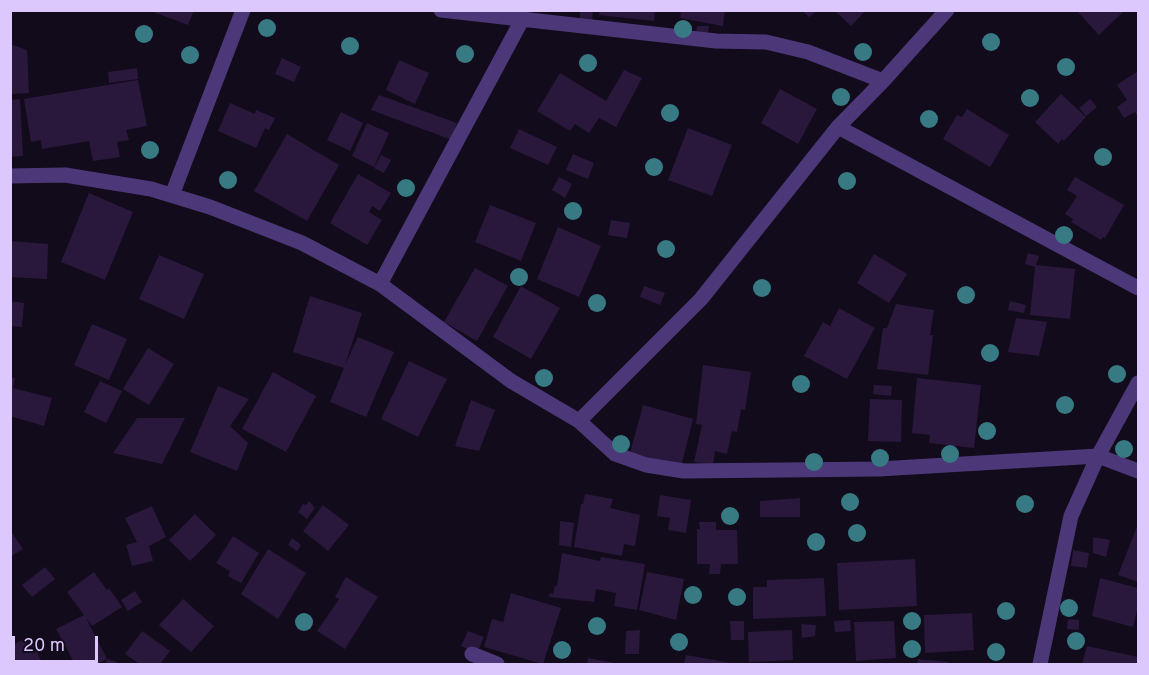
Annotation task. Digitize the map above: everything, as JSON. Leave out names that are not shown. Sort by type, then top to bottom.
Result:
[{"type":"street","points":[[172,195],[243,10]]},
{"type":"street","points":[[441,10],[716,41],[766,42],[808,52],[883,81]]},
{"type":"street","points":[[579,421],[701,299],[837,127],[883,81],[947,10]]},
{"type":"street","points":[[380,284],[523,18]]},
{"type":"street","points":[[837,127],[1138,288]]},
{"type":"street","points":[[10,176],[65,175],[151,189],[210,207],[302,243],[380,284],[511,381],[579,421],[615,454],[646,465],[684,471],[879,469],[1098,456],[1138,471]]},
{"type":"street","points":[[1040,664],[1071,516],[1098,456],[1138,383]]},
{"type":"street","points":[[472,654],[497,664]]},
{"type":"building","points":[[148,10],[194,10],[188,25]]},
{"type":"building","points":[[580,10],[593,10],[592,23],[580,22]]},
{"type":"building","points":[[600,10],[655,10],[654,21],[599,15]]},
{"type":"building","points":[[681,10],[725,10],[723,26],[680,18]]},
{"type":"building","points":[[802,10],[818,10],[809,17]]},
{"type":"building","points":[[834,10],[866,10],[851,26]]},
{"type":"building","points":[[1076,10],[1125,10],[1099,35]]},
{"type":"building","points":[[697,26],[709,26],[707,38],[696,37]]},
{"type":"building","points":[[10,44],[27,50],[29,93],[10,94]]},
{"type":"building","points":[[282,58],[301,67],[294,82],[275,74]]},
{"type":"building","points":[[399,60],[429,73],[415,104],[386,90]]},
{"type":"building","points":[[137,68],[138,79],[109,83],[108,72]]},
{"type":"building","points":[[624,70],[642,78],[616,127],[599,118],[589,133],[575,124],[570,131],[537,111],[560,73],[606,101]]},
{"type":"building","points":[[1138,71],[1138,117],[1135,112],[1124,118],[1117,107],[1127,100],[1117,85]]},
{"type":"building","points":[[138,80],[147,126],[126,130],[129,140],[117,142],[120,157],[93,161],[89,141],[42,149],[41,140],[31,142],[24,99]]},
{"type":"building","points":[[780,89],[817,109],[798,144],[761,123]]},
{"type":"building","points":[[1061,94],[1086,117],[1064,141],[1062,139],[1058,144],[1035,122]]},
{"type":"building","points":[[379,95],[457,123],[452,140],[371,110]]},
{"type":"building","points":[[20,99],[23,156],[10,157],[10,100]]},
{"type":"building","points":[[1090,99],[1097,107],[1086,116],[1079,108]]},
{"type":"building","points":[[230,103],[255,114],[256,110],[275,118],[269,130],[265,128],[256,148],[218,131]]},
{"type":"building","points":[[967,109],[1009,135],[990,167],[943,139],[957,115],[962,117]]},
{"type":"building","points":[[341,112],[363,123],[350,151],[327,140]]},
{"type":"building","points":[[367,123],[389,133],[374,167],[352,156]]},
{"type":"building","points":[[688,128],[732,145],[712,196],[668,180]]},
{"type":"building","points":[[519,129],[557,147],[548,165],[510,148]]},
{"type":"building","points":[[287,134],[339,165],[307,221],[254,191]]},
{"type":"building","points":[[573,154],[594,163],[588,179],[566,170]]},
{"type":"building","points":[[381,155],[391,160],[384,173],[374,168]]},
{"type":"building","points":[[358,174],[391,193],[380,211],[372,206],[369,212],[382,220],[367,245],[330,223]]},
{"type":"building","points":[[559,177],[572,184],[565,198],[552,190]]},
{"type":"building","points":[[1075,177],[1124,205],[1105,238],[1101,240],[1071,222],[1073,219],[1065,214],[1077,196],[1067,190]]},
{"type":"building","points":[[89,193],[133,212],[105,280],[61,262]]},
{"type":"building","points":[[490,205],[536,223],[521,261],[475,242]]},
{"type":"building","points":[[611,220],[630,223],[627,238],[608,235]]},
{"type":"building","points":[[558,227],[601,246],[579,297],[537,279]]},
{"type":"building","points":[[11,241],[48,244],[47,279],[10,277]]},
{"type":"building","points":[[1028,253],[1039,256],[1036,265],[1075,269],[1070,319],[1030,315],[1035,267],[1025,264]]},
{"type":"building","points":[[874,254],[907,274],[889,303],[857,283]]},
{"type":"building","points":[[159,255],[204,274],[184,319],[139,299]]},
{"type":"building","points":[[475,268],[508,286],[477,341],[444,322]]},
{"type":"building","points":[[521,286],[560,308],[531,359],[493,337]]},
{"type":"building","points":[[644,286],[665,293],[660,305],[640,297]]},
{"type":"building","points":[[310,296],[362,313],[345,365],[358,337],[394,352],[366,417],[330,402],[344,368],[293,352]]},
{"type":"building","points":[[10,301],[24,303],[22,327],[10,326]]},
{"type":"building","points":[[1010,301],[1026,305],[1024,313],[1008,310]]},
{"type":"building","points":[[896,304],[934,310],[928,375],[877,369],[883,328],[887,328]]},
{"type":"building","points":[[839,308],[875,328],[847,379],[804,356],[823,322],[830,326]]},
{"type":"building","points":[[1016,318],[1047,322],[1039,356],[1008,352]]},
{"type":"building","points":[[92,324],[127,339],[109,380],[74,365]]},
{"type":"building","points":[[148,348],[174,364],[149,405],[123,389]]},
{"type":"building","points":[[409,361],[447,379],[418,437],[381,419]]},
{"type":"building","points":[[703,365],[751,372],[745,410],[741,409],[737,432],[732,431],[727,454],[715,451],[713,464],[694,462],[702,425],[696,424]]},
{"type":"building","points":[[273,372],[316,396],[286,452],[242,429]]},
{"type":"building","points":[[10,377],[15,378],[13,388],[52,398],[44,426],[10,416]]},
{"type":"building","points":[[917,378],[981,385],[974,448],[929,443],[930,435],[912,433]]},
{"type":"building","points":[[100,381],[122,391],[106,423],[84,412]]},
{"type":"building","points":[[874,385],[892,386],[891,396],[873,394]]},
{"type":"building","points":[[218,386],[249,399],[230,426],[248,443],[237,471],[190,452]]},
{"type":"building","points":[[870,399],[902,400],[901,442],[868,441]]},
{"type":"building","points":[[471,400],[495,410],[479,451],[455,446]]},
{"type":"building","points":[[643,405],[693,419],[681,467],[630,453]]},
{"type":"building","points":[[137,418],[185,418],[162,464],[113,453]]},
{"type":"building","points":[[585,494],[613,499],[610,508],[640,515],[635,546],[624,544],[622,556],[574,547],[581,504],[583,504]]},
{"type":"building","points":[[660,495],[691,500],[686,533],[668,530],[670,518],[657,516]]},
{"type":"building","points":[[800,498],[800,517],[760,517],[760,501]]},
{"type":"building","points":[[309,501],[315,508],[307,519],[298,512],[303,504],[306,505]]},
{"type":"building","points":[[323,505],[349,525],[328,551],[303,531]]},
{"type":"building","points":[[152,506],[166,537],[149,546],[153,561],[132,566],[126,545],[137,542],[125,518]]},
{"type":"building","points":[[195,514],[216,535],[190,561],[169,540]]},
{"type":"building","points":[[560,521],[574,523],[571,547],[559,545]]},
{"type":"building","points":[[699,522],[716,522],[716,530],[737,530],[738,564],[721,564],[720,574],[709,574],[710,564],[697,564]]},
{"type":"building","points":[[1138,524],[1138,582],[1118,575]]},
{"type":"building","points":[[10,530],[23,549],[10,557]]},
{"type":"building","points":[[233,536],[259,553],[241,583],[228,576],[230,571],[216,563]]},
{"type":"building","points":[[1093,537],[1110,540],[1106,557],[1093,553]]},
{"type":"building","points":[[292,538],[301,545],[297,551],[288,545]]},
{"type":"building","points":[[268,549],[306,573],[278,619],[241,594]]},
{"type":"building","points":[[1073,550],[1089,553],[1087,568],[1071,566]]},
{"type":"building","points":[[562,553],[600,561],[601,557],[645,564],[637,610],[614,606],[616,593],[596,589],[594,602],[549,597],[557,586]]},
{"type":"building","points":[[915,559],[917,606],[839,610],[837,563]]},
{"type":"building","points":[[45,567],[55,579],[32,597],[22,585]]},
{"type":"building","points":[[94,572],[122,607],[92,626],[86,618],[107,659],[97,664],[75,664],[56,629],[84,615],[67,592]]},
{"type":"building","points":[[647,572],[684,579],[676,620],[639,610]]},
{"type":"building","points":[[346,577],[378,597],[345,649],[317,631],[339,599],[335,597]]},
{"type":"building","points":[[824,578],[826,616],[753,619],[753,587],[767,587],[767,580]]},
{"type":"building","points":[[1100,578],[1138,588],[1138,607],[1133,627],[1092,616]]},
{"type":"building","points":[[135,591],[142,602],[128,611],[121,600]]},
{"type":"building","points":[[511,593],[561,608],[543,664],[484,647],[492,619],[503,622]]},
{"type":"building","points":[[183,599],[214,626],[191,652],[159,625]]},
{"type":"building","points":[[972,613],[974,650],[925,653],[924,615]]},
{"type":"building","points":[[1068,619],[1079,620],[1079,630],[1067,629]]},
{"type":"building","points":[[850,620],[851,631],[835,632],[834,621]]},
{"type":"building","points":[[730,621],[744,621],[744,640],[731,640]]},
{"type":"building","points":[[894,621],[896,658],[856,661],[854,622]]},
{"type":"building","points":[[801,624],[816,625],[815,636],[802,638]]},
{"type":"building","points":[[640,630],[639,654],[625,654],[626,631]]},
{"type":"building","points":[[792,630],[793,660],[749,662],[748,632]]},
{"type":"building","points":[[142,631],[170,651],[160,664],[140,664],[125,654]]},
{"type":"building","points":[[468,631],[484,637],[477,653],[461,646]]},
{"type":"building","points":[[29,637],[43,664],[10,664],[10,646]]},
{"type":"building","points":[[1087,646],[1138,657],[1138,664],[1082,664]]},
{"type":"building","points":[[686,655],[731,663],[731,664],[684,664]]},
{"type":"building","points":[[588,658],[615,663],[615,664],[587,664]]},
{"type":"building","points":[[107,659],[122,664],[106,664]]},
{"type":"building","points":[[918,659],[948,662],[947,664],[917,664]]}]
